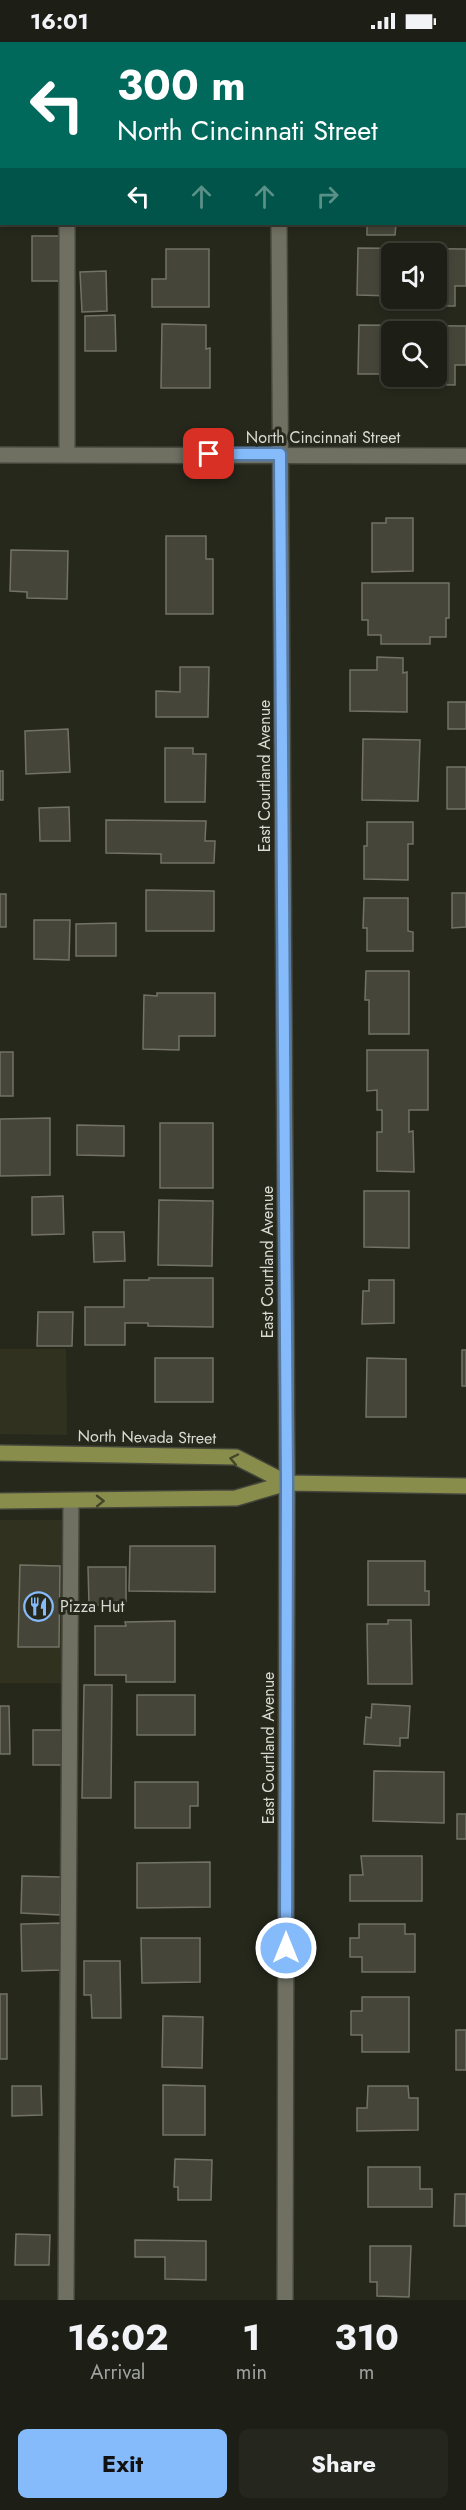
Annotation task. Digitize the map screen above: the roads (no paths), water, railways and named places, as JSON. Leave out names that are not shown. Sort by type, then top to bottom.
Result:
[{"type":"main road","name":"North Nevada Street","points":[[0,1454],[236,1457],[287,1483]]},
{"type":"main road","name":"North Nevada Street","points":[[0,1501],[236,1498],[287,1483],[466,1486]]},
{"type":"street","points":[[67,225],[67,455]]},
{"type":"street","name":"East Courtland Avenue","points":[[279,225],[287,1483],[285,2300]]},
{"type":"street","name":"North Cincinnati Street","points":[[0,455],[466,456]]},
{"type":"street","points":[[66,2300],[71,1501]]},
{"type":"place","name":"Pizza Hut","points":[[39,1606]]}]
